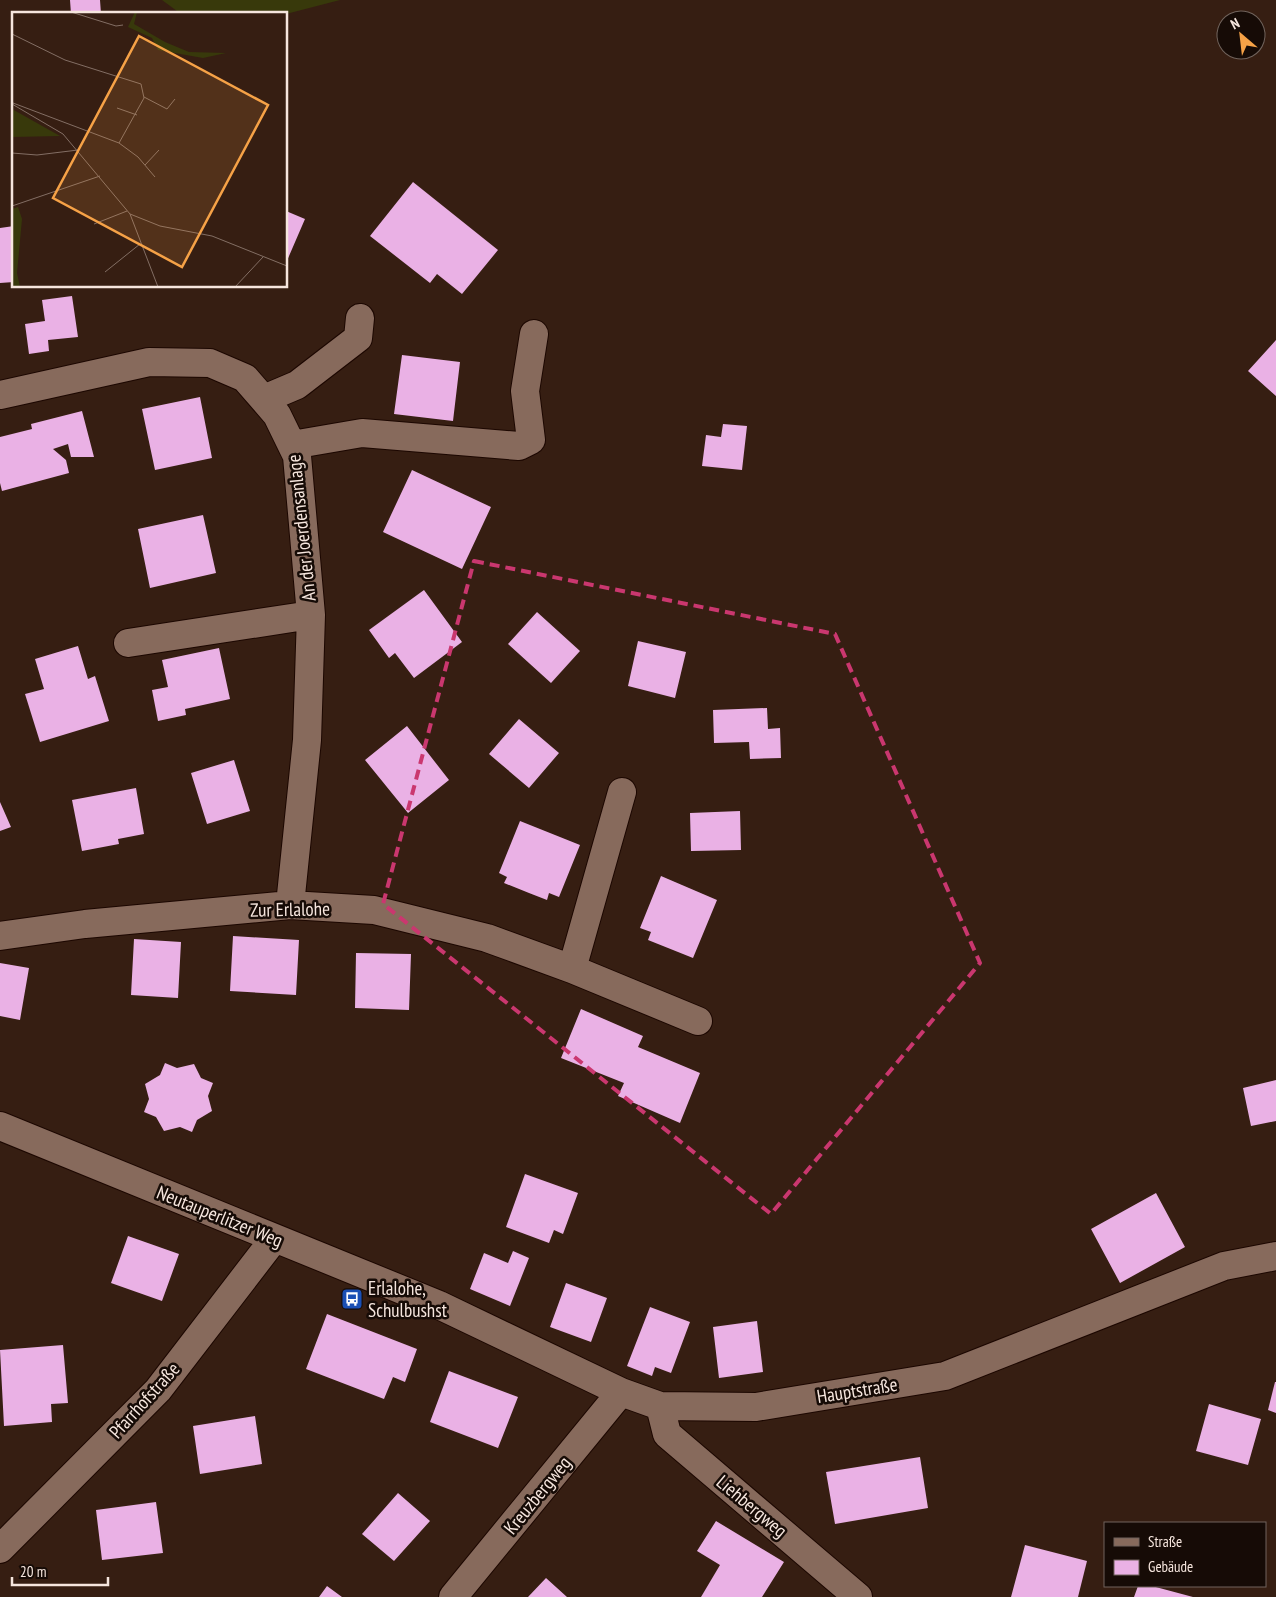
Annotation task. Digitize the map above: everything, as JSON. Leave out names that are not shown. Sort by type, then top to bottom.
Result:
[{"type":"street","points":[[264,399],[297,385],[358,338],[360,318]]},
{"type":"street","points":[[292,445],[362,433],[519,446],[531,440],[524,391],[534,334]]},
{"type":"street","name":"An der Joerdensanlage","points":[[0,395],[149,362],[210,364],[245,378],[277,415],[297,456],[311,615],[307,740],[290,905]]},
{"type":"street","name":"An der Joerdensanlage","points":[[128,643],[311,615]]},
{"type":"street","points":[[572,969],[622,792]]},
{"type":"street","name":"Zur Erlalohe","points":[[0,936],[85,924],[290,905],[374,910],[487,938],[572,969],[698,1021]]},
{"type":"street","name":"Neutauperlitzer Weg","points":[[0,1127],[439,1305]]},
{"type":"street","name":"Pfarrhofstraße","points":[[0,1549],[158,1390],[274,1239]]},
{"type":"street","name":"Hauptstraße","points":[[439,1305],[621,1392],[660,1406],[756,1406],[945,1376],[1224,1266],[1276,1256]]},
{"type":"street","name":"Kreuzbergweg","points":[[453,1597],[621,1392]]},
{"type":"street","name":"Liehbergweg","points":[[660,1406],[666,1434],[858,1597]]},
{"type":"highlighted area","points":[[474,561],[835,634],[980,963],[771,1214],[383,904]]},
{"type":"shaded area","points":[[162,0],[340,0],[288,13],[178,12]]},
{"type":"building","points":[[70,0],[100,0],[101,12],[71,12]]},
{"type":"building","points":[[413,182],[498,250],[462,294],[437,274],[430,283],[370,236]]},
{"type":"building","points":[[288,212],[305,219],[288,258]]},
{"type":"building","points":[[12,226],[12,282],[0,283],[0,228]]},
{"type":"building","points":[[72,296],[78,337],[48,340],[49,351],[29,354],[25,324],[45,321],[42,300]]},
{"type":"building","points":[[1276,340],[1276,396],[1248,371]]},
{"type":"building","points":[[402,355],[460,362],[453,421],[394,414]]},
{"type":"building","points":[[200,397],[212,458],[155,470],[142,409]]},
{"type":"building","points":[[82,411],[94,457],[71,457],[68,444],[53,449],[66,460],[69,473],[2,491],[0,483],[0,437],[32,429],[31,424]]},
{"type":"building","points":[[723,424],[747,426],[742,470],[702,466],[706,435],[721,437]]},
{"type":"building","points":[[412,470],[491,507],[462,569],[383,532]]},
{"type":"building","points":[[203,515],[216,573],[150,588],[138,529]]},
{"type":"building","points":[[424,590],[462,642],[414,678],[395,653],[389,658],[369,630]]},
{"type":"building","points":[[537,612],[580,651],[551,683],[508,644]]},
{"type":"building","points":[[638,641],[686,652],[675,698],[628,686]]},
{"type":"building","points":[[78,646],[88,679],[95,676],[109,721],[40,742],[25,694],[44,689],[35,659]]},
{"type":"building","points":[[219,648],[230,699],[185,709],[186,715],[158,721],[152,690],[168,687],[162,660]]},
{"type":"building","points":[[767,708],[768,729],[780,728],[781,758],[750,759],[749,742],[714,743],[713,710]]},
{"type":"building","points":[[519,719],[559,753],[529,788],[489,754]]},
{"type":"building","points":[[407,726],[449,780],[408,813],[365,760]]},
{"type":"building","points":[[234,760],[250,811],[207,824],[191,773]]},
{"type":"building","points":[[136,788],[144,834],[118,839],[119,844],[82,851],[72,800]]},
{"type":"building","points":[[0,802],[11,827],[0,831]]},
{"type":"building","points":[[740,811],[741,850],[691,851],[690,813]]},
{"type":"building","points":[[520,821],[580,845],[559,897],[549,893],[547,900],[504,883],[507,877],[499,873]]},
{"type":"building","points":[[661,876],[717,900],[693,958],[648,940],[651,932],[640,928]]},
{"type":"building","points":[[233,936],[299,940],[296,995],[230,991]]},
{"type":"building","points":[[134,939],[181,942],[178,998],[131,995]]},
{"type":"building","points":[[356,953],[411,954],[409,1010],[355,1008]]},
{"type":"building","points":[[0,963],[29,968],[20,1020],[0,1016]]},
{"type":"building","points":[[581,1009],[643,1036],[638,1047],[700,1073],[680,1123],[618,1096],[624,1083],[561,1058]]},
{"type":"building","points":[[165,1063],[177,1068],[194,1064],[201,1078],[213,1083],[208,1096],[212,1111],[197,1120],[192,1132],[180,1127],[164,1131],[156,1117],[144,1112],[149,1099],[145,1084],[160,1075]]},
{"type":"building","points":[[1276,1080],[1276,1121],[1251,1126],[1243,1088]]},
{"type":"building","points":[[525,1174],[578,1193],[563,1234],[554,1230],[549,1243],[506,1227]]},
{"type":"building","points":[[1156,1193],[1185,1247],[1120,1283],[1091,1229]]},
{"type":"building","points":[[128,1236],[179,1254],[162,1301],[111,1283]]},
{"type":"building","points":[[513,1251],[529,1258],[510,1306],[470,1289],[484,1253],[508,1263]]},
{"type":"building","points":[[566,1283],[607,1298],[591,1342],[550,1327]]},
{"type":"building","points":[[650,1307],[690,1322],[671,1373],[655,1367],[652,1376],[627,1366]]},
{"type":"building","points":[[327,1314],[417,1349],[405,1382],[393,1377],[384,1399],[306,1369]]},
{"type":"building","points":[[757,1321],[763,1372],[719,1378],[713,1327]]},
{"type":"building","points":[[63,1345],[68,1403],[51,1404],[52,1422],[4,1426],[0,1350]]},
{"type":"building","points":[[449,1371],[518,1397],[498,1448],[430,1422]]},
{"type":"building","points":[[1276,1382],[1276,1413],[1268,1410]]},
{"type":"building","points":[[1209,1404],[1261,1419],[1248,1465],[1196,1451]]},
{"type":"building","points":[[255,1416],[262,1464],[200,1474],[193,1426]]},
{"type":"building","points":[[920,1457],[928,1508],[835,1524],[826,1472]]},
{"type":"building","points":[[398,1493],[430,1521],[394,1561],[362,1534]]},
{"type":"building","points":[[156,1502],[163,1553],[102,1560],[96,1510]]},
{"type":"building","points":[[716,1521],[784,1562],[762,1597],[701,1597],[720,1565],[697,1551]]},
{"type":"building","points":[[1025,1545],[1087,1561],[1078,1597],[1011,1597]]},
{"type":"building","points":[[546,1578],[567,1597],[528,1597]]},
{"type":"building","points":[[327,1586],[342,1597],[319,1597]]},
{"type":"building","points":[[1138,1587],[1156,1587],[1193,1597],[1134,1597]]},
{"type":"place","name":"Erlalohe, Schulbushst","points":[[352,1299]]}]
